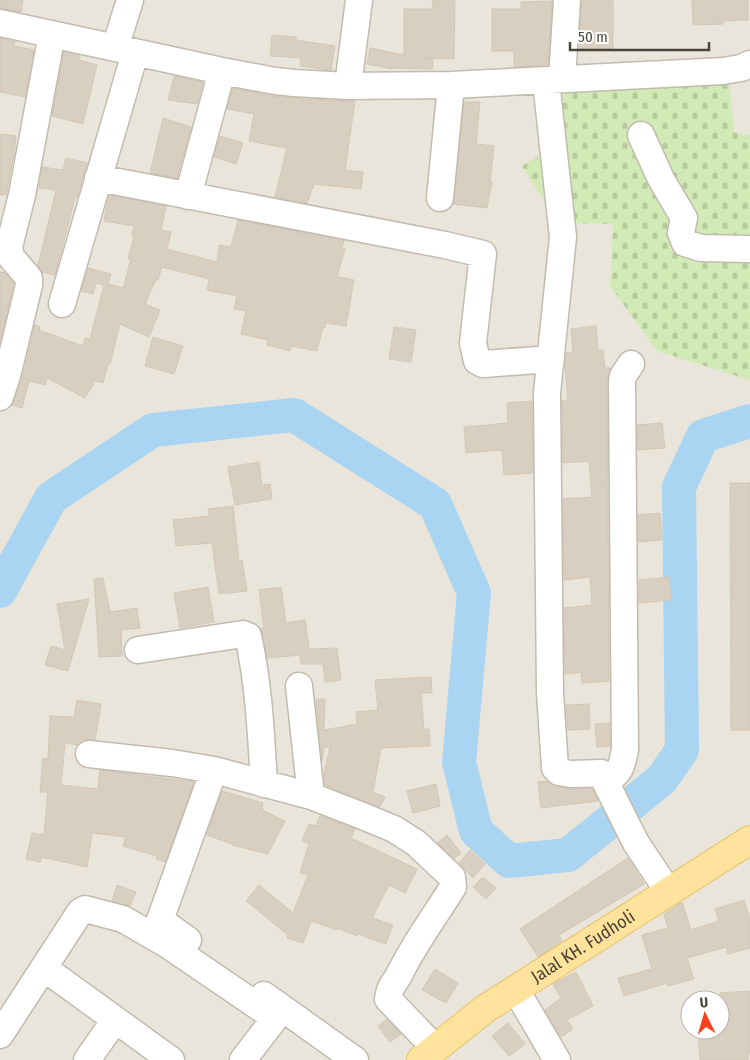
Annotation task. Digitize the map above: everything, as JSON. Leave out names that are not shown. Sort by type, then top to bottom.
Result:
[{"type":"main road","name":"Jalal KH. Fudholi","points":[[428,1054],[485,1010],[750,840]]},
{"type":"street","points":[[62,304],[98,178],[125,50],[130,0]]},
{"type":"street","points":[[348,86],[358,0]]},
{"type":"street","points":[[567,0],[554,80],[562,237],[547,393],[549,655],[556,768],[559,772],[571,774],[599,772],[603,775],[609,791],[636,843],[668,891]]},
{"type":"street","points":[[0,24],[274,81],[348,86],[451,85],[723,71],[741,68],[750,64]]},
{"type":"street","points":[[0,397],[7,376],[29,285],[30,278],[11,257],[9,247],[22,195],[52,34]]},
{"type":"street","points":[[188,196],[222,71]]},
{"type":"street","points":[[440,198],[451,85]]},
{"type":"street","points":[[641,135],[661,179],[684,218],[681,233],[685,243],[701,248],[750,249]]},
{"type":"street","points":[[98,178],[483,254],[473,343],[477,361],[483,364],[551,359]]},
{"type":"street","points":[[609,791],[622,767],[625,750],[622,381],[631,364]]},
{"type":"street","points":[[138,650],[243,634],[248,636],[255,666],[264,784]]},
{"type":"street","points":[[300,686],[311,796]]},
{"type":"street","points":[[89,754],[172,763],[214,770],[311,796],[394,829],[416,843],[452,878],[453,887],[405,962],[398,978],[390,987],[388,999],[428,1054]]},
{"type":"street","points":[[214,770],[160,920],[354,1060]]},
{"type":"street","points":[[0,1035],[80,912],[85,909],[123,920],[168,945],[275,1018],[243,1060]]},
{"type":"street","points":[[44,968],[171,1060]]},
{"type":"street","points":[[516,990],[557,1060]]},
{"type":"street","points":[[87,1060],[115,1020]]},
{"type":"shaded area","points":[[0,0],[750,0],[750,1060],[0,1060]]},
{"type":"green space","points":[[729,77],[734,132],[750,135],[750,380],[657,351],[610,286],[613,224],[557,223],[522,166],[560,144],[553,83]]},
{"type":"building","points":[[0,0],[23,0],[21,12],[0,8]]},
{"type":"building","points":[[433,0],[455,0],[454,59],[424,58],[433,60],[432,69],[393,69],[367,64],[370,48],[404,55],[404,9],[432,9]]},
{"type":"building","points":[[582,0],[613,0],[613,49],[579,49]]},
{"type":"building","points":[[692,0],[748,0],[748,20],[723,21],[723,24],[693,25]]},
{"type":"building","points":[[552,1],[548,65],[514,67],[514,51],[492,51],[492,9],[521,9],[521,2]]},
{"type":"building","points":[[272,35],[296,37],[296,40],[335,46],[331,70],[300,66],[301,58],[270,56]]},
{"type":"building","points":[[0,38],[15,42],[14,46],[34,50],[25,97],[0,92]]},
{"type":"building","points":[[64,52],[80,56],[79,60],[97,65],[83,124],[52,116]]},
{"type":"building","points":[[174,76],[203,82],[197,104],[168,100]]},
{"type":"building","points":[[233,88],[272,96],[355,101],[345,170],[363,172],[361,189],[314,184],[307,203],[275,197],[287,148],[249,141],[254,114],[227,109]]},
{"type":"building","points":[[464,102],[480,102],[476,144],[494,146],[490,182],[492,182],[487,208],[453,204]]},
{"type":"building","points":[[163,118],[191,127],[177,178],[150,173]]},
{"type":"building","points":[[0,134],[16,136],[6,195],[0,195]]},
{"type":"building","points":[[220,136],[243,143],[236,164],[214,157]]},
{"type":"building","points":[[66,158],[87,163],[77,198],[75,198],[55,275],[42,272],[38,266],[56,190],[39,188],[42,167],[63,170]]},
{"type":"building","points":[[109,195],[166,206],[161,230],[171,232],[167,249],[217,262],[219,245],[231,247],[238,220],[344,241],[342,248],[345,249],[337,277],[354,280],[346,326],[326,323],[325,328],[323,327],[317,351],[291,346],[290,351],[267,345],[268,340],[241,334],[246,311],[234,309],[237,296],[207,290],[209,279],[162,267],[158,280],[156,280],[145,304],[160,310],[149,337],[120,324],[103,383],[95,381],[85,398],[47,378],[45,385],[29,381],[22,408],[12,405],[22,380],[35,325],[40,327],[39,330],[83,346],[85,338],[90,339],[104,285],[96,283],[93,294],[81,291],[88,268],[111,274],[108,284],[123,288],[131,259],[128,259],[134,237],[132,236],[134,226],[104,221]]},
{"type":"building","points":[[0,272],[5,273],[14,283],[0,341]]},
{"type":"building","points":[[596,326],[598,351],[603,350],[605,368],[611,368],[607,381],[609,681],[582,683],[581,672],[565,674],[564,608],[592,605],[590,577],[564,580],[563,499],[592,497],[589,461],[563,463],[562,401],[568,401],[565,366],[566,353],[573,352],[571,329]]},
{"type":"building","points":[[394,327],[416,330],[411,362],[389,359]]},
{"type":"building","points":[[153,337],[183,346],[174,374],[145,366]]},
{"type":"building","points":[[532,401],[533,473],[504,475],[502,450],[466,453],[464,427],[508,423],[507,403]]},
{"type":"building","points":[[662,423],[665,448],[638,450],[637,425]]},
{"type":"building","points":[[259,462],[262,485],[270,484],[272,499],[235,505],[228,467]]},
{"type":"building","points":[[730,483],[750,483],[750,730],[731,730]]},
{"type":"building","points":[[233,506],[239,561],[242,560],[247,591],[219,594],[212,543],[176,546],[173,520],[209,516],[208,509]]},
{"type":"building","points":[[660,513],[662,540],[638,542],[638,515]]},
{"type":"building","points":[[669,577],[671,600],[639,603],[639,580]]},
{"type":"building","points":[[103,578],[110,612],[137,608],[140,628],[121,630],[122,656],[99,657],[94,579]]},
{"type":"building","points":[[208,587],[214,622],[180,628],[174,593]]},
{"type":"building","points":[[281,587],[286,623],[305,620],[309,649],[337,648],[341,680],[325,682],[323,664],[301,664],[300,655],[267,658],[261,628],[264,628],[259,590]]},
{"type":"building","points":[[89,599],[68,671],[45,665],[51,646],[65,650],[57,604]]},
{"type":"building","points":[[431,677],[432,693],[421,693],[424,729],[429,729],[430,746],[381,748],[373,792],[385,797],[380,807],[325,785],[324,774],[330,746],[324,748],[322,762],[316,699],[325,699],[324,730],[357,724],[356,712],[378,710],[375,680]]},
{"type":"building","points":[[77,700],[101,704],[95,740],[83,740],[77,745],[65,743],[61,785],[98,789],[100,770],[194,782],[165,862],[156,859],[157,856],[123,846],[126,837],[92,833],[87,867],[41,857],[40,862],[26,859],[32,833],[44,835],[48,792],[40,792],[43,758],[48,759],[50,716],[74,717]]},
{"type":"building","points":[[589,704],[590,729],[568,730],[566,705]]},
{"type":"building","points":[[610,723],[610,746],[597,747],[595,724]]},
{"type":"building","points":[[546,781],[557,787],[571,789],[592,788],[598,801],[541,808],[538,782]]},
{"type":"building","points":[[436,784],[440,806],[413,813],[407,791]]},
{"type":"building","points":[[222,791],[263,803],[262,810],[285,821],[268,854],[232,845],[207,835]]},
{"type":"building","points":[[320,816],[355,829],[351,838],[417,869],[405,893],[389,885],[372,918],[393,925],[386,944],[311,921],[303,943],[287,938],[288,935],[246,901],[259,885],[293,913],[308,875],[300,873],[309,844],[302,841],[309,824],[316,826]]},
{"type":"building","points":[[447,835],[461,853],[454,859],[437,843]]},
{"type":"building","points":[[470,850],[485,864],[473,878],[459,863]]},
{"type":"building","points":[[628,858],[644,884],[559,935],[562,941],[538,957],[520,929]]},
{"type":"building","points":[[483,877],[496,888],[486,899],[473,887]]},
{"type":"building","points":[[117,885],[136,892],[130,906],[112,901]]},
{"type":"building","points":[[744,900],[750,920],[750,948],[728,954],[726,947],[687,958],[694,979],[668,986],[667,983],[624,996],[618,978],[652,969],[642,935],[668,928],[664,914],[682,902],[691,930],[719,921],[715,909]]},
{"type":"building","points":[[435,969],[458,983],[446,1003],[422,990]]},
{"type":"building","points":[[576,972],[593,1006],[567,1020],[573,1029],[561,1037],[545,1010],[561,998],[553,984]]},
{"type":"building","points":[[750,991],[750,1052],[748,1053],[748,1060],[700,1060],[699,1040],[730,1040],[730,992]]},
{"type":"building","points":[[387,1019],[401,1034],[390,1042],[378,1026]]},
{"type":"building","points":[[508,1023],[525,1044],[509,1056],[492,1036]]},
{"type":"waterway","points":[[0,591],[51,498],[153,430],[294,415],[435,504],[474,593],[459,762],[476,831],[509,861],[568,855],[662,779],[682,750],[679,487],[703,436],[750,421]]}]
